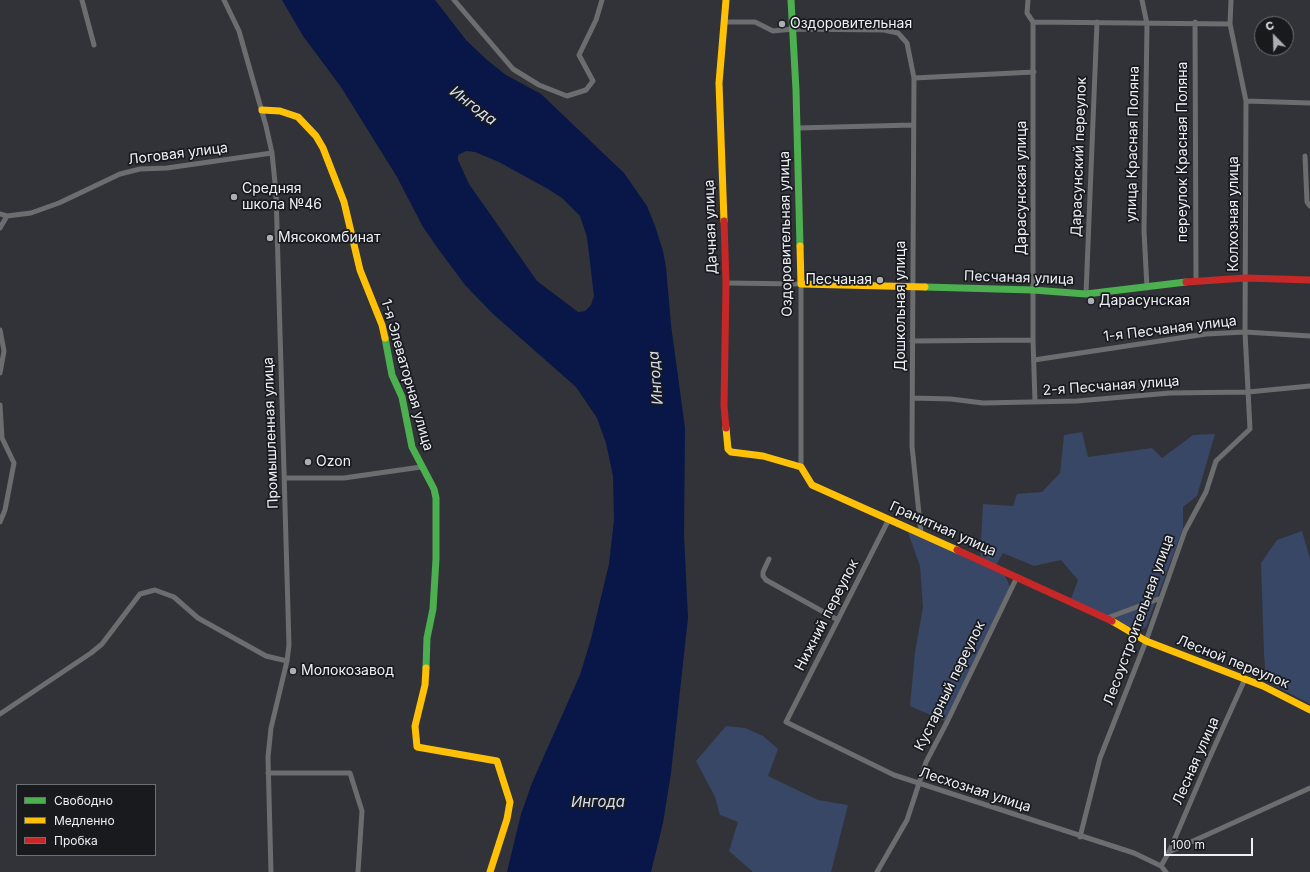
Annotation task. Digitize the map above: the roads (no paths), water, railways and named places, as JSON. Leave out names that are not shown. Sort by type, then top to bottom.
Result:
[{"type":"street","points":[[82,0],[94,45]]},
{"type":"street","name":"Промышленная улица","points":[[224,0],[239,32],[262,110],[272,153],[278,228],[289,645],[287,661],[271,728],[268,773],[271,872]]},
{"type":"street","points":[[454,0],[512,69],[539,86],[567,96],[586,90],[593,80],[579,55],[596,20],[602,0]]},
{"type":"street","name":"Дачная улица","points":[[726,0],[720,84],[726,283],[724,406],[728,450],[731,452],[763,456],[801,467]]},
{"type":"street","name":"Оздоровительная улица","points":[[791,0],[797,128],[801,284],[801,467]]},
{"type":"street","name":"Дарасунская улица","points":[[1028,0],[1027,13],[1033,22],[1034,72],[1033,340],[1035,402]]},
{"type":"street","name":"улица Красная Поляна","points":[[1142,0],[1147,24],[1144,231],[1147,288]]},
{"type":"street","name":"Колхозная улица","points":[[1231,0],[1230,24],[1246,101],[1246,278],[1244,332],[1250,428]]},
{"type":"street","name":"Дошкольная улица","points":[[724,22],[755,22],[773,31],[793,29],[884,30],[898,34],[907,43],[914,78],[912,446],[921,533]]},
{"type":"street","points":[[1033,22],[1147,24],[1195,22],[1230,24]]},
{"type":"street","name":"Дарасунский переулок","points":[[1086,294],[1097,22]]},
{"type":"street","name":"переулок Красная Поляна","points":[[1195,22],[1196,281]]},
{"type":"street","points":[[914,78],[1034,72]]},
{"type":"street","points":[[1246,101],[1310,103]]},
{"type":"street","name":"1-я Элеваторная улица","points":[[262,110],[280,111],[298,116],[316,136],[323,148],[344,202],[358,264],[382,325],[392,375],[402,397],[412,446],[421,467],[430,480],[436,498],[436,559],[433,609],[427,638],[425,685],[415,726],[417,747],[497,761],[510,802],[507,819],[490,872]]},
{"type":"street","points":[[797,128],[913,125]]},
{"type":"street","name":"Логовая улица","points":[[0,214],[7,216],[30,213],[52,206],[120,174],[134,170],[167,168],[272,153]]},
{"type":"street","points":[[1305,156],[1307,202],[1310,206]]},
{"type":"street","points":[[0,228],[7,216]]},
{"type":"street","name":"Песчаная улица","points":[[726,283],[1033,290],[1086,294],[1147,288],[1196,281],[1246,278],[1310,280]]},
{"type":"street","points":[[0,330],[4,351],[0,373]]},
{"type":"street","name":"1-я Песчаная улица","points":[[1034,360],[1206,334],[1244,332],[1310,336]]},
{"type":"street","points":[[912,341],[1033,340]]},
{"type":"street","name":"2-я Песчаная улица","points":[[913,398],[951,399],[983,403],[1076,401],[1170,393],[1248,392],[1310,386]]},
{"type":"street","points":[[0,405],[2,438],[14,463],[5,510],[0,522]]},
{"type":"street","name":"Лесоустроительная улица","points":[[1080,837],[1100,758],[1146,641],[1185,531],[1206,492],[1216,461],[1250,428]]},
{"type":"street","points":[[285,478],[344,478],[421,467]]},
{"type":"street","name":"Гранитная улица","points":[[801,467],[812,485],[1107,618],[1146,641]]},
{"type":"street","name":"Нижний переулок","points":[[786,722],[889,519]]},
{"type":"street","points":[[769,559],[763,572],[763,576],[766,580],[838,620]]},
{"type":"street","name":"Кустарный переулок","points":[[877,872],[907,820],[926,762],[1017,577]]},
{"type":"street","points":[[0,714],[91,653],[102,644],[140,594],[155,590],[174,597],[198,618],[266,656],[287,661]]},
{"type":"street","points":[[1107,618],[1162,598]]},
{"type":"street","name":"Лесной переулок","points":[[1146,641],[1245,679],[1310,710]]},
{"type":"street","name":"Лесная улица","points":[[1161,866],[1169,852],[1245,679]]},
{"type":"street","name":"Лесхозная улица","points":[[786,722],[894,775],[1080,837],[1134,853],[1161,866]]},
{"type":"street","points":[[268,773],[350,773],[362,811],[358,872]]},
{"type":"street","points":[[1169,852],[1310,788]]},
{"type":"street","points":[[1161,866],[1166,872]]},
{"type":"water","name":"Ингода","points":[[282,0],[435,0],[466,40],[487,60],[506,75],[541,94],[624,173],[647,206],[663,251],[666,267],[671,325],[685,428],[684,535],[688,618],[671,773],[663,823],[651,872],[507,872],[521,814],[532,783],[580,675],[591,639],[609,564],[614,520],[613,476],[606,443],[597,418],[576,387],[492,313],[465,285],[423,227],[397,177],[341,87],[303,36]],"holes":[[[466,151],[475,152],[499,162],[548,189],[562,198],[580,216],[587,237],[594,296],[591,305],[585,311],[578,312],[537,281],[469,184],[458,160],[458,155]]]},
{"type":"place","name":"Оздоровительная","points":[[782,24]]},
{"type":"place","name":"Средняя школа №46","points":[[234,197]]},
{"type":"place","name":"Мясокомбинат","points":[[270,238]]},
{"type":"place","name":"Песчаная","points":[[880,280]]},
{"type":"place","name":"Дарасунская","points":[[1091,301]]},
{"type":"place","name":"Ozon","points":[[308,462]]},
{"type":"place","name":"Молокозавод","points":[[293,671]]}]
